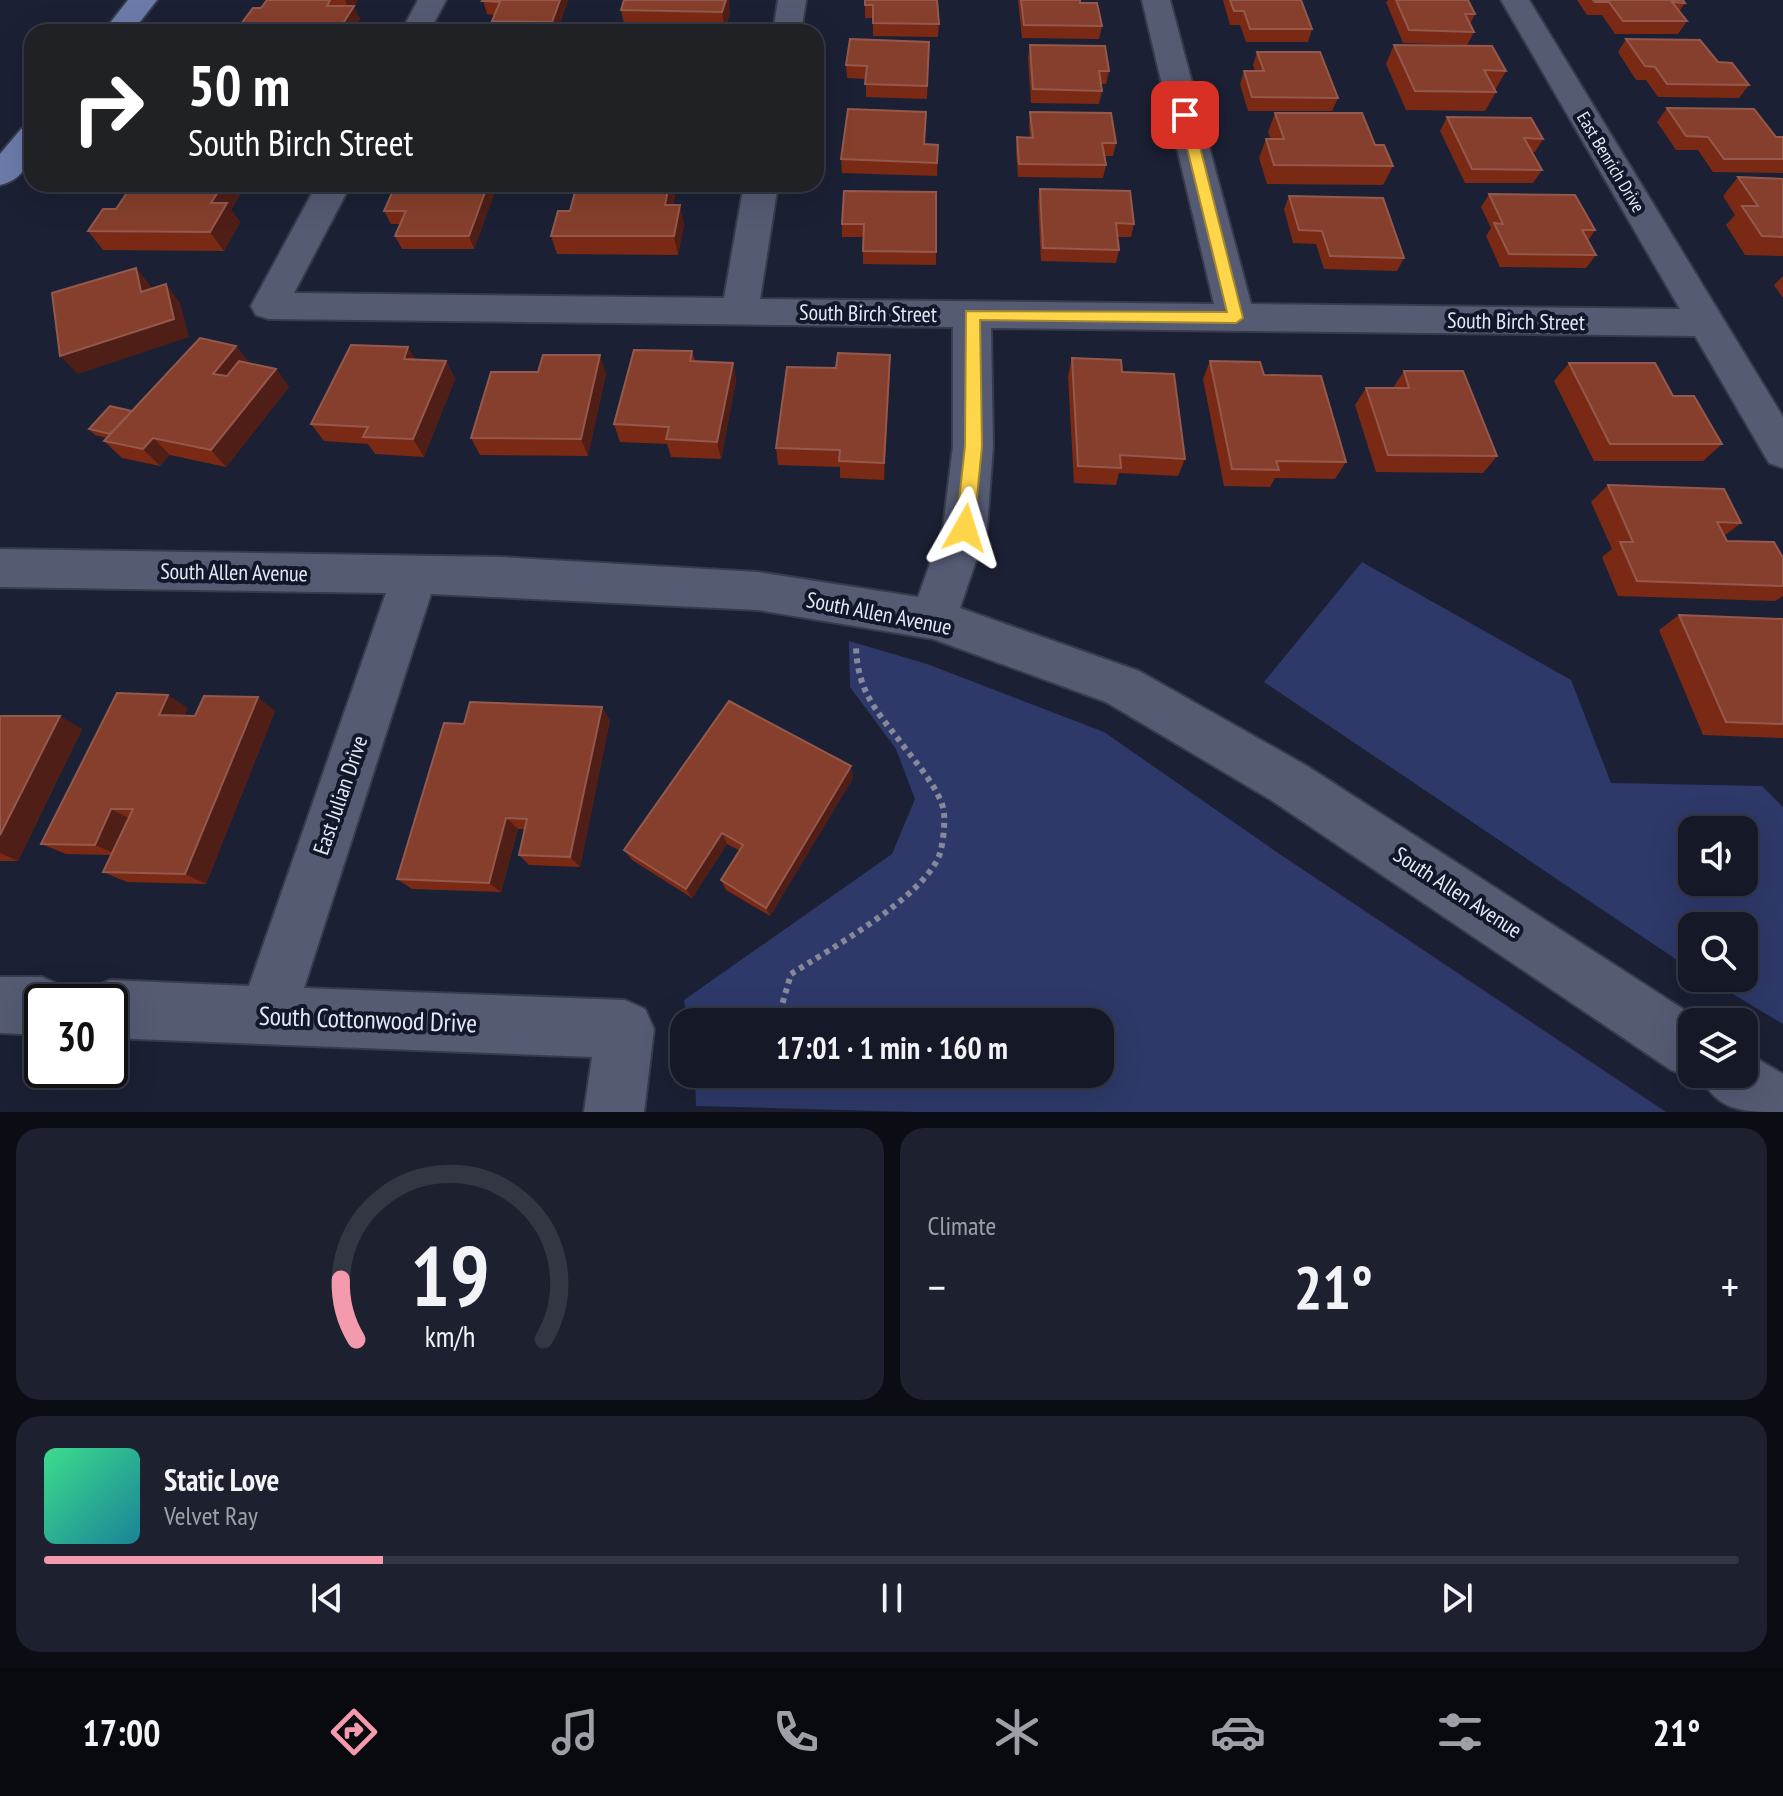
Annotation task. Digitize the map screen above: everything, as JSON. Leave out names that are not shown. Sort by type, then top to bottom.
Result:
[{"type":"main road","points":[[124,24],[143,0]]},
{"type":"main road","points":[[0,175],[24,146]]},
{"type":"street","points":[[419,24],[432,0]]},
{"type":"street","points":[[788,24],[792,0]]},
{"type":"street","points":[[1156,0],[1236,318]]},
{"type":"street","name":"East Benrich Drive","points":[[1515,0],[1783,452]]},
{"type":"street","name":"South Birch Street","points":[[330,192],[269,306],[1707,323]]},
{"type":"street","points":[[740,312],[760,192]]},
{"type":"street","points":[[933,619],[965,528],[973,446],[972,315]]},
{"type":"street","name":"South Allen Avenue","points":[[0,568],[500,576],[758,591],[933,619],[1122,686],[1289,783],[1492,914],[1678,1040]]},
{"type":"street","name":"East Julian Drive","points":[[267,1015],[414,576]]},
{"type":"street","points":[[0,1005],[24,1006]]},
{"type":"street","name":"South Cottonwood Drive","points":[[128,1010],[625,1029],[614,1112]]},
{"type":"street","points":[[1751,1088],[1783,1108]]},
{"type":"path","points":[[781,1008],[791,974],[882,914],[923,879],[939,855],[944,811],[930,782],[865,695],[857,671],[856,636],[862,608]]},
{"type":"shaded area","points":[[1362,562],[1571,680],[1611,783],[1762,786],[1783,807],[1783,1024],[1729,992],[1758,992],[1758,912],[1678,912],[1678,961],[1264,682]]},
{"type":"shaded area","points":[[849,641],[927,664],[1104,732],[1278,853],[1666,1112],[915,1112],[696,1106],[695,1088],[1114,1088],[1114,1008],[685,1008],[684,1000],[892,854],[915,799],[896,749],[850,687]]},
{"type":"building","points":[[267,0],[330,0],[327,6],[354,6],[343,24],[241,24],[253,8],[261,8]]},
{"type":"building","points":[[483,0],[560,0],[552,22],[492,21],[500,2]]},
{"type":"building","points":[[624,0],[726,0],[722,12],[621,10]]},
{"type":"building","points":[[865,0],[937,0],[939,24],[873,23],[873,5],[865,5]]},
{"type":"building","points":[[1021,0],[1097,3],[1102,26],[1024,25]]},
{"type":"building","points":[[1230,0],[1301,0],[1312,29],[1250,29],[1244,11],[1234,11]]},
{"type":"building","points":[[1396,0],[1468,0],[1475,14],[1465,14],[1474,32],[1409,30]]},
{"type":"building","points":[[1593,0],[1683,0],[1685,3],[1672,2],[1687,21],[1623,21],[1609,2]]},
{"type":"building","points":[[850,39],[929,42],[927,86],[865,84],[867,66],[846,65]]},
{"type":"building","points":[[1626,39],[1700,40],[1718,62],[1732,63],[1749,85],[1667,84],[1655,67],[1645,66]]},
{"type":"building","points":[[1030,45],[1105,46],[1109,71],[1099,71],[1102,91],[1033,89]]},
{"type":"building","points":[[1394,45],[1492,46],[1506,71],[1484,70],[1496,92],[1415,91]]},
{"type":"building","points":[[1257,52],[1320,52],[1338,98],[1252,97],[1244,71],[1264,71]]},
{"type":"building","points":[[1667,108],[1754,109],[1776,137],[1783,137],[1783,159],[1724,159],[1708,137],[1686,136]]},
{"type":"building","points":[[848,109],[926,112],[924,144],[938,145],[937,163],[841,159]]},
{"type":"building","points":[[1030,112],[1111,113],[1116,143],[1102,143],[1106,165],[1019,164],[1017,137],[1033,138]]},
{"type":"building","points":[[1275,113],[1362,113],[1375,145],[1384,145],[1393,166],[1274,165],[1266,139],[1284,139]]},
{"type":"building","points":[[1447,117],[1531,118],[1543,139],[1524,138],[1542,170],[1472,169]]},
{"type":"building","points":[[1738,177],[1783,179],[1783,237],[1762,236],[1742,206],[1758,206]]},
{"type":"building","points":[[1040,189],[1130,191],[1134,224],[1116,223],[1119,250],[1043,248]]},
{"type":"building","points":[[844,191],[936,192],[936,252],[863,251],[864,224],[842,224]]},
{"type":"building","points":[[128,192],[218,192],[211,203],[227,203],[210,232],[88,231],[103,209],[116,209]]},
{"type":"building","points":[[392,192],[485,192],[469,236],[395,236],[406,211],[384,211]]},
{"type":"building","points":[[575,192],[667,192],[665,205],[680,205],[674,236],[551,236],[558,211],[570,211]]},
{"type":"building","points":[[1489,194],[1575,195],[1595,230],[1582,230],[1596,255],[1509,254],[1494,223],[1503,224]]},
{"type":"building","points":[[1289,196],[1383,198],[1404,258],[1330,256],[1322,231],[1299,230]]},
{"type":"building","points":[[136,268],[141,292],[166,284],[174,319],[60,356],[52,293]]},
{"type":"building","points":[[200,338],[236,346],[213,374],[227,376],[239,361],[276,369],[211,450],[153,438],[143,449],[104,441]]},
{"type":"building","points":[[351,345],[408,347],[404,359],[446,361],[413,439],[363,437],[368,427],[311,424]]},
{"type":"building","points":[[634,350],[692,351],[690,361],[733,363],[717,442],[666,439],[669,427],[614,424]]},
{"type":"building","points":[[838,353],[890,355],[884,463],[839,461],[840,450],[776,448],[787,367],[836,368]]},
{"type":"building","points":[[543,355],[600,355],[581,439],[471,438],[491,372],[538,372]]},
{"type":"building","points":[[1072,358],[1121,360],[1122,372],[1174,374],[1185,459],[1120,455],[1121,468],[1078,466]]},
{"type":"building","points":[[1210,361],[1260,362],[1264,375],[1321,376],[1346,462],[1276,461],[1279,470],[1232,469]]},
{"type":"building","points":[[1569,363],[1655,363],[1673,396],[1694,396],[1722,444],[1610,444]]},
{"type":"building","points":[[1404,371],[1463,371],[1497,456],[1388,455],[1366,388],[1409,388]]},
{"type":"building","points":[[110,406],[132,411],[110,434],[89,429]]},
{"type":"building","points":[[1608,485],[1724,489],[1741,523],[1717,522],[1727,541],[1774,542],[1783,558],[1783,586],[1637,581],[1620,542],[1633,542]]},
{"type":"building","points":[[1679,615],[1783,619],[1783,724],[1726,722]]},
{"type":"building","points":[[117,693],[168,695],[159,715],[195,716],[204,696],[258,697],[185,874],[103,872],[133,809],[111,809],[95,845],[41,844]]},
{"type":"building","points":[[729,701],[851,766],[766,908],[721,880],[743,845],[722,833],[686,889],[624,850]]},
{"type":"building","points":[[470,702],[602,707],[570,857],[519,855],[527,819],[506,818],[489,883],[397,879],[444,723],[464,724]]},
{"type":"building","points":[[0,716],[60,716],[0,835]]},
{"type":"route","points":[[965,528],[973,446],[972,315],[1236,318],[1185,115]]}]
